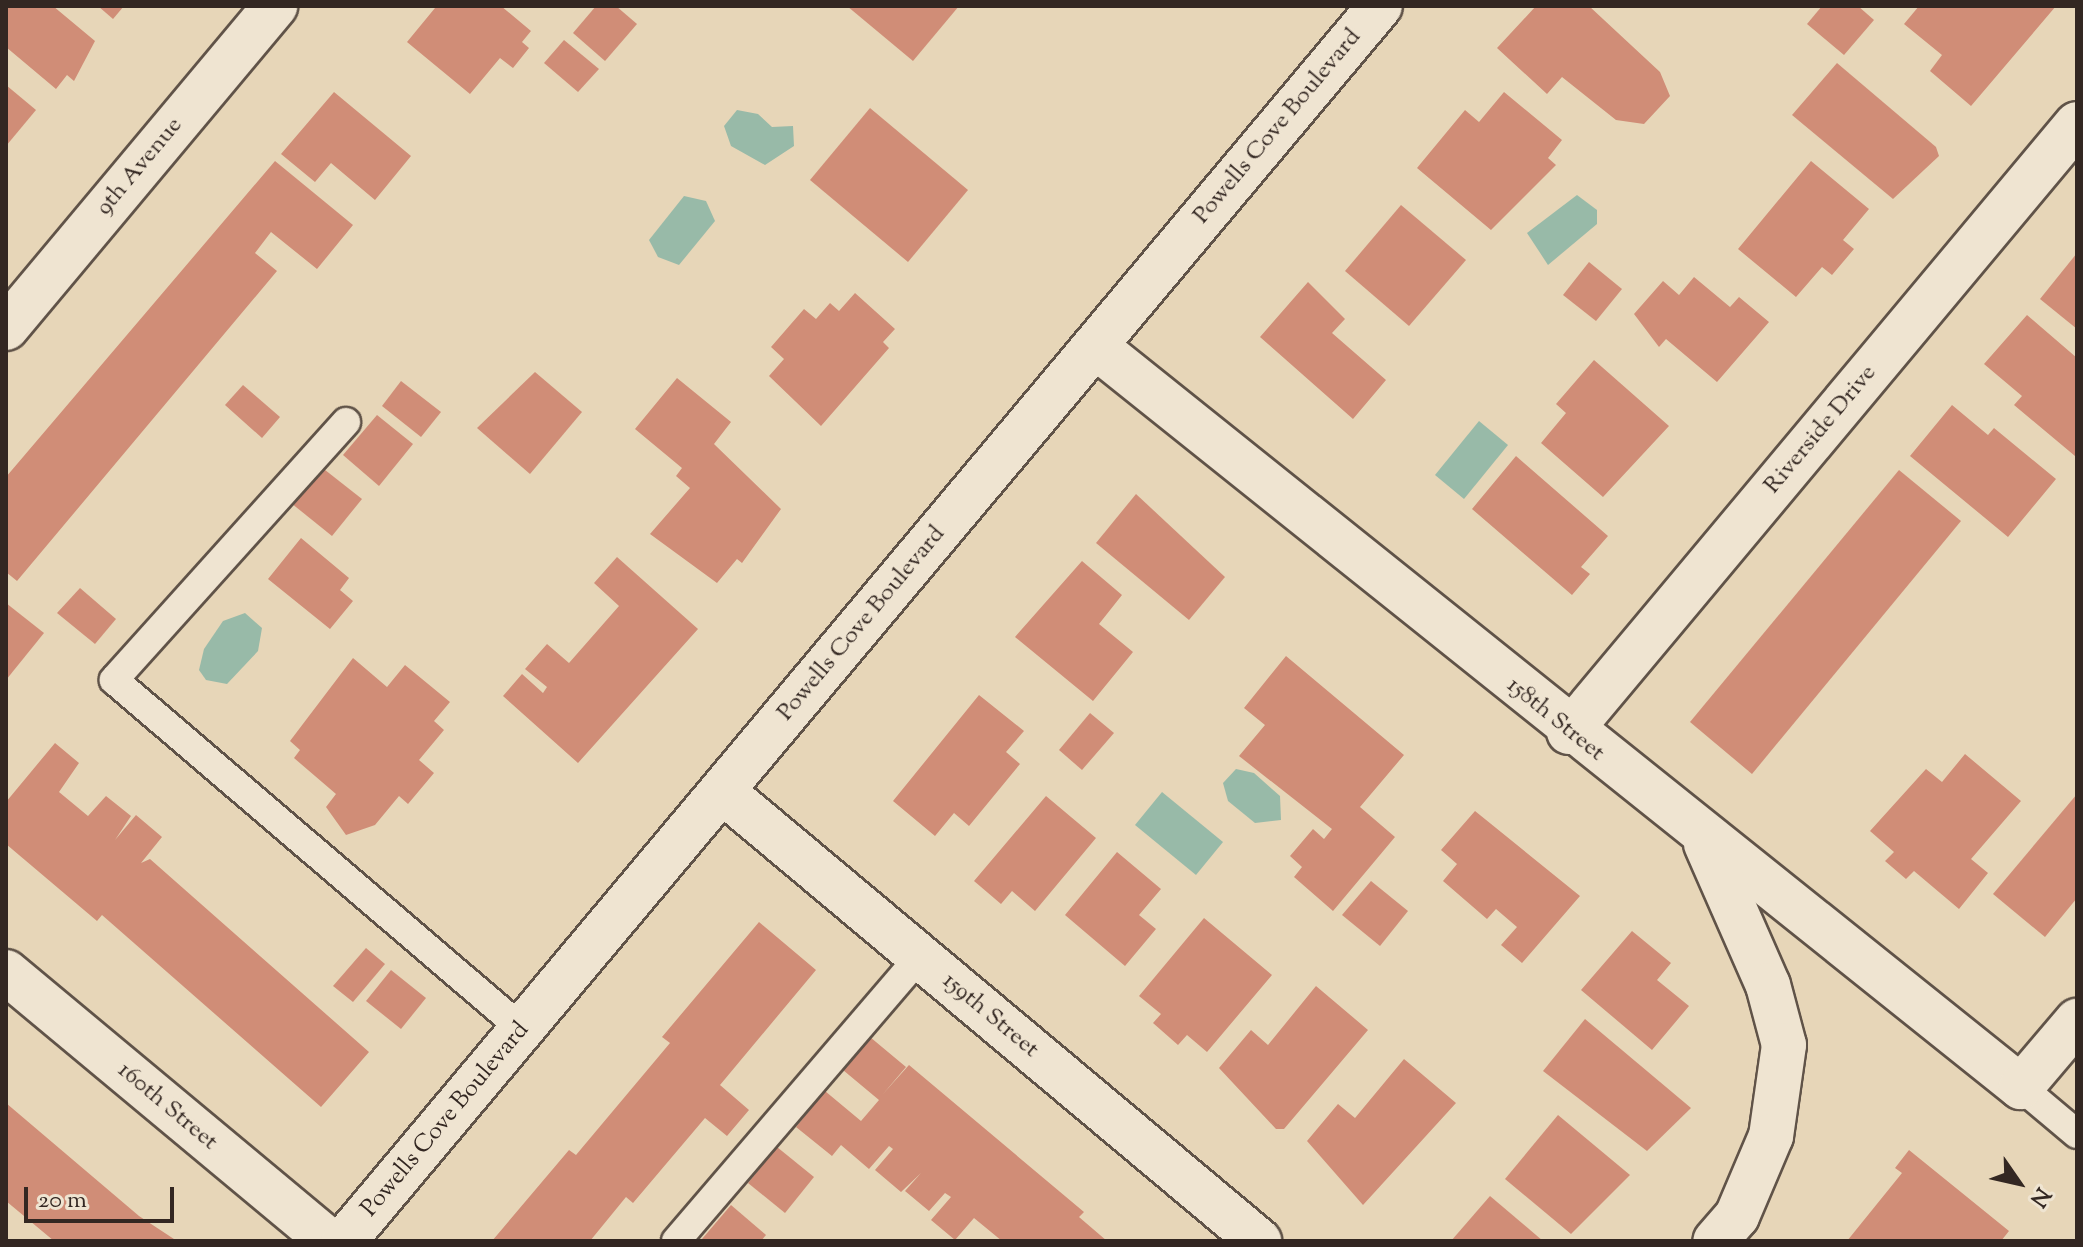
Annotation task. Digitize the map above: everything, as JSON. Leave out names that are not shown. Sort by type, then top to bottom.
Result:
[{"type":"street","name":"9th Avenue","points":[[6,328],[275,6]]},
{"type":"street","name":"Powells Cove Boulevard","points":[[344,1241],[1380,6]]},
{"type":"street","name":"Riverside Drive","points":[[1569,732],[2076,129]]},
{"type":"street","name":"158th Street","points":[[1095,346],[1569,732],[2021,1087]]},
{"type":"street","name":"159th Street","points":[[722,791],[1259,1241]]},
{"type":"street","points":[[1704,838],[1768,985],[1784,1045],[1771,1136],[1737,1216],[1715,1241]]},
{"type":"street","name":"160th Street","points":[[6,972],[329,1241]]},
{"type":"street","points":[[2021,1087],[2077,1021]]},
{"type":"lane","points":[[346,422],[114,680],[522,1029]]},
{"type":"lane","points":[[676,1241],[919,957]]},
{"type":"lane","points":[[2021,1087],[2077,1134]]},
{"type":"shaded area","points":[[737,110],[758,114],[772,127],[793,126],[794,146],[765,165],[731,146],[724,126]]},
{"type":"shaded area","points":[[1577,195],[1597,210],[1597,224],[1548,265],[1527,233]]},
{"type":"shaded area","points":[[684,196],[706,201],[715,221],[679,265],[658,257],[649,240]]},
{"type":"shaded area","points":[[1479,421],[1508,445],[1464,499],[1435,475]]},
{"type":"shaded area","points":[[245,613],[262,628],[258,651],[227,684],[206,680],[199,670],[204,649],[223,621]]},
{"type":"shaded area","points":[[1236,769],[1254,773],[1280,796],[1281,820],[1255,823],[1228,801],[1223,783]]},
{"type":"shaded area","points":[[1162,792],[1223,842],[1196,875],[1135,825]]},
{"type":"building","points":[[6,6],[53,6],[95,41],[74,81],[67,75],[56,89],[6,47]]},
{"type":"building","points":[[98,6],[124,6],[113,19]]},
{"type":"building","points":[[501,6],[531,31],[522,42],[529,48],[513,68],[500,58],[470,94],[407,42],[435,8]]},
{"type":"building","points":[[596,6],[616,6],[637,24],[605,61],[573,33]]},
{"type":"building","points":[[847,6],[959,6],[913,61]]},
{"type":"building","points":[[1536,6],[1589,6],[1660,72],[1670,96],[1644,124],[1616,120],[1562,77],[1547,94],[1497,48]]},
{"type":"building","points":[[1822,6],[1858,6],[1874,20],[1844,55],[1807,24]]},
{"type":"building","points":[[1919,6],[2056,6],[1971,106],[1930,71],[1942,55],[1904,24]]},
{"type":"building","points":[[564,40],[599,69],[578,92],[544,63]]},
{"type":"building","points":[[1837,63],[1936,147],[1939,156],[1893,199],[1792,115]]},
{"type":"building","points":[[6,85],[36,110],[6,146]]},
{"type":"building","points":[[334,92],[411,156],[375,200],[331,163],[315,182],[281,154]]},
{"type":"building","points":[[1504,92],[1562,140],[1548,158],[1556,165],[1491,230],[1417,168],[1465,110],[1479,122]]},
{"type":"building","points":[[870,108],[968,190],[908,262],[810,180]]},
{"type":"building","points":[[275,161],[353,225],[317,269],[271,232],[255,253],[277,271],[17,581],[6,572],[6,477]]},
{"type":"building","points":[[1811,161],[1869,209],[1843,240],[1854,249],[1832,275],[1822,267],[1796,297],[1738,249]]},
{"type":"building","points":[[1401,205],[1466,260],[1409,326],[1345,271]]},
{"type":"building","points":[[2077,253],[2077,329],[2040,299]]},
{"type":"building","points":[[1589,262],[1622,289],[1596,321],[1563,295]]},
{"type":"building","points":[[1694,277],[1730,307],[1739,297],[1769,322],[1717,382],[1666,339],[1659,347],[1634,314],[1663,281],[1679,295]]},
{"type":"building","points":[[1308,282],[1345,319],[1332,333],[1386,380],[1353,419],[1260,337]]},
{"type":"building","points":[[855,293],[895,329],[883,342],[889,348],[821,426],[769,376],[784,359],[771,347],[804,309],[816,319],[830,303],[839,311]]},
{"type":"building","points":[[2027,315],[2077,358],[2075,456],[2014,405],[2022,396],[1984,364]]},
{"type":"building","points":[[1594,360],[1669,426],[1603,497],[1541,443],[1566,413],[1556,404]]},
{"type":"building","points":[[535,372],[582,412],[530,474],[477,428]]},
{"type":"building","points":[[677,378],[731,422],[714,444],[781,509],[742,563],[737,559],[717,583],[650,534],[690,488],[676,476],[682,468],[635,429]]},
{"type":"building","points":[[401,381],[441,412],[421,437],[382,406]]},
{"type":"building","points":[[243,385],[280,417],[262,438],[225,405]]},
{"type":"building","points":[[1952,405],[1988,435],[1994,428],[2056,479],[2008,537],[1910,456]]},
{"type":"building","points":[[377,415],[413,444],[379,486],[343,455]]},
{"type":"building","points":[[1516,456],[1608,536],[1581,567],[1590,574],[1572,595],[1472,509]]},
{"type":"building","points":[[320,466],[362,499],[332,536],[291,503]]},
{"type":"building","points":[[1899,470],[1961,521],[1752,774],[1690,722]]},
{"type":"building","points":[[1136,494],[1225,577],[1189,620],[1096,543]]},
{"type":"building","points":[[301,538],[349,578],[340,590],[353,601],[330,629],[268,579]]},
{"type":"building","points":[[617,557],[698,629],[578,763],[503,696],[522,674],[543,693],[547,687],[525,669],[547,644],[569,663],[619,606],[594,583]]},
{"type":"building","points":[[1082,561],[1122,595],[1099,624],[1133,652],[1093,701],[1015,637]]},
{"type":"building","points":[[80,588],[116,619],[95,644],[57,613]]},
{"type":"building","points":[[6,603],[44,633],[6,680]]},
{"type":"building","points":[[1286,656],[1404,755],[1360,807],[1395,837],[1333,911],[1294,877],[1302,867],[1290,856],[1313,829],[1324,839],[1332,829],[1239,756],[1265,725],[1244,708]]},
{"type":"building","points":[[353,658],[387,687],[405,665],[450,702],[434,721],[444,730],[419,760],[434,773],[408,804],[399,796],[375,825],[346,835],[326,807],[336,794],[294,758],[300,750],[290,741]]},
{"type":"building","points":[[979,695],[1024,731],[1006,752],[1020,764],[969,826],[954,813],[935,836],[893,801]]},
{"type":"building","points":[[1090,713],[1114,733],[1082,770],[1059,750]]},
{"type":"building","points":[[55,743],[79,763],[59,792],[88,816],[106,796],[131,816],[115,840],[136,815],[162,837],[141,863],[150,859],[369,1052],[321,1107],[102,915],[97,921],[6,844],[6,802]]},
{"type":"building","points":[[1965,754],[2021,801],[1971,859],[1988,873],[1959,909],[1914,871],[1906,879],[1885,861],[1894,852],[1870,831],[1926,769],[1942,782]]},
{"type":"building","points":[[2077,794],[2077,898],[2045,937],[1993,894]]},
{"type":"building","points":[[1046,796],[1096,838],[1035,911],[1012,891],[1001,904],[974,881]]},
{"type":"building","points":[[1475,811],[1580,896],[1522,963],[1501,945],[1517,927],[1496,909],[1487,919],[1443,881],[1457,864],[1441,850]]},
{"type":"building","points":[[1117,852],[1161,889],[1139,915],[1156,929],[1125,966],[1065,915]]},
{"type":"building","points":[[1371,881],[1408,911],[1380,946],[1342,915]]},
{"type":"building","points":[[1204,918],[1272,975],[1207,1052],[1187,1035],[1178,1045],[1153,1023],[1161,1014],[1139,996]]},
{"type":"building","points":[[759,922],[816,970],[720,1085],[749,1110],[727,1136],[705,1118],[633,1203],[626,1197],[590,1241],[492,1241],[569,1150],[576,1155],[670,1043],[662,1037]]},
{"type":"building","points":[[1632,931],[1671,963],[1657,980],[1689,1006],[1652,1050],[1581,990]]},
{"type":"building","points":[[366,948],[385,964],[353,1002],[333,986]]},
{"type":"building","points":[[391,970],[426,998],[401,1029],[366,1001]]},
{"type":"building","points":[[1316,986],[1368,1030],[1284,1129],[1276,1129],[1219,1068],[1251,1030],[1268,1045]]},
{"type":"building","points":[[1585,1019],[1691,1108],[1647,1151],[1543,1071]]},
{"type":"building","points":[[870,1037],[906,1067],[883,1094],[909,1065],[1084,1212],[1079,1217],[1107,1241],[1002,1241],[974,1218],[955,1240],[931,1220],[951,1197],[945,1193],[929,1211],[905,1191],[921,1173],[901,1192],[875,1170],[893,1149],[889,1146],[869,1169],[841,1145],[832,1156],[796,1127],[825,1091],[861,1121],[879,1100],[843,1070]]},
{"type":"building","points":[[1404,1059],[1456,1103],[1363,1205],[1307,1141],[1338,1104],[1355,1118]]},
{"type":"building","points":[[6,1103],[139,1216],[177,1241],[54,1241],[6,1201]]},
{"type":"building","points":[[1558,1115],[1630,1175],[1571,1234],[1505,1179]]},
{"type":"building","points":[[777,1147],[814,1177],[785,1213],[748,1183]]},
{"type":"building","points":[[1909,1150],[2009,1231],[2001,1241],[1847,1241],[1902,1173],[1895,1168]]},
{"type":"building","points":[[1490,1196],[1543,1241],[1451,1241]]},
{"type":"building","points":[[731,1205],[766,1235],[761,1241],[702,1239]]}]
